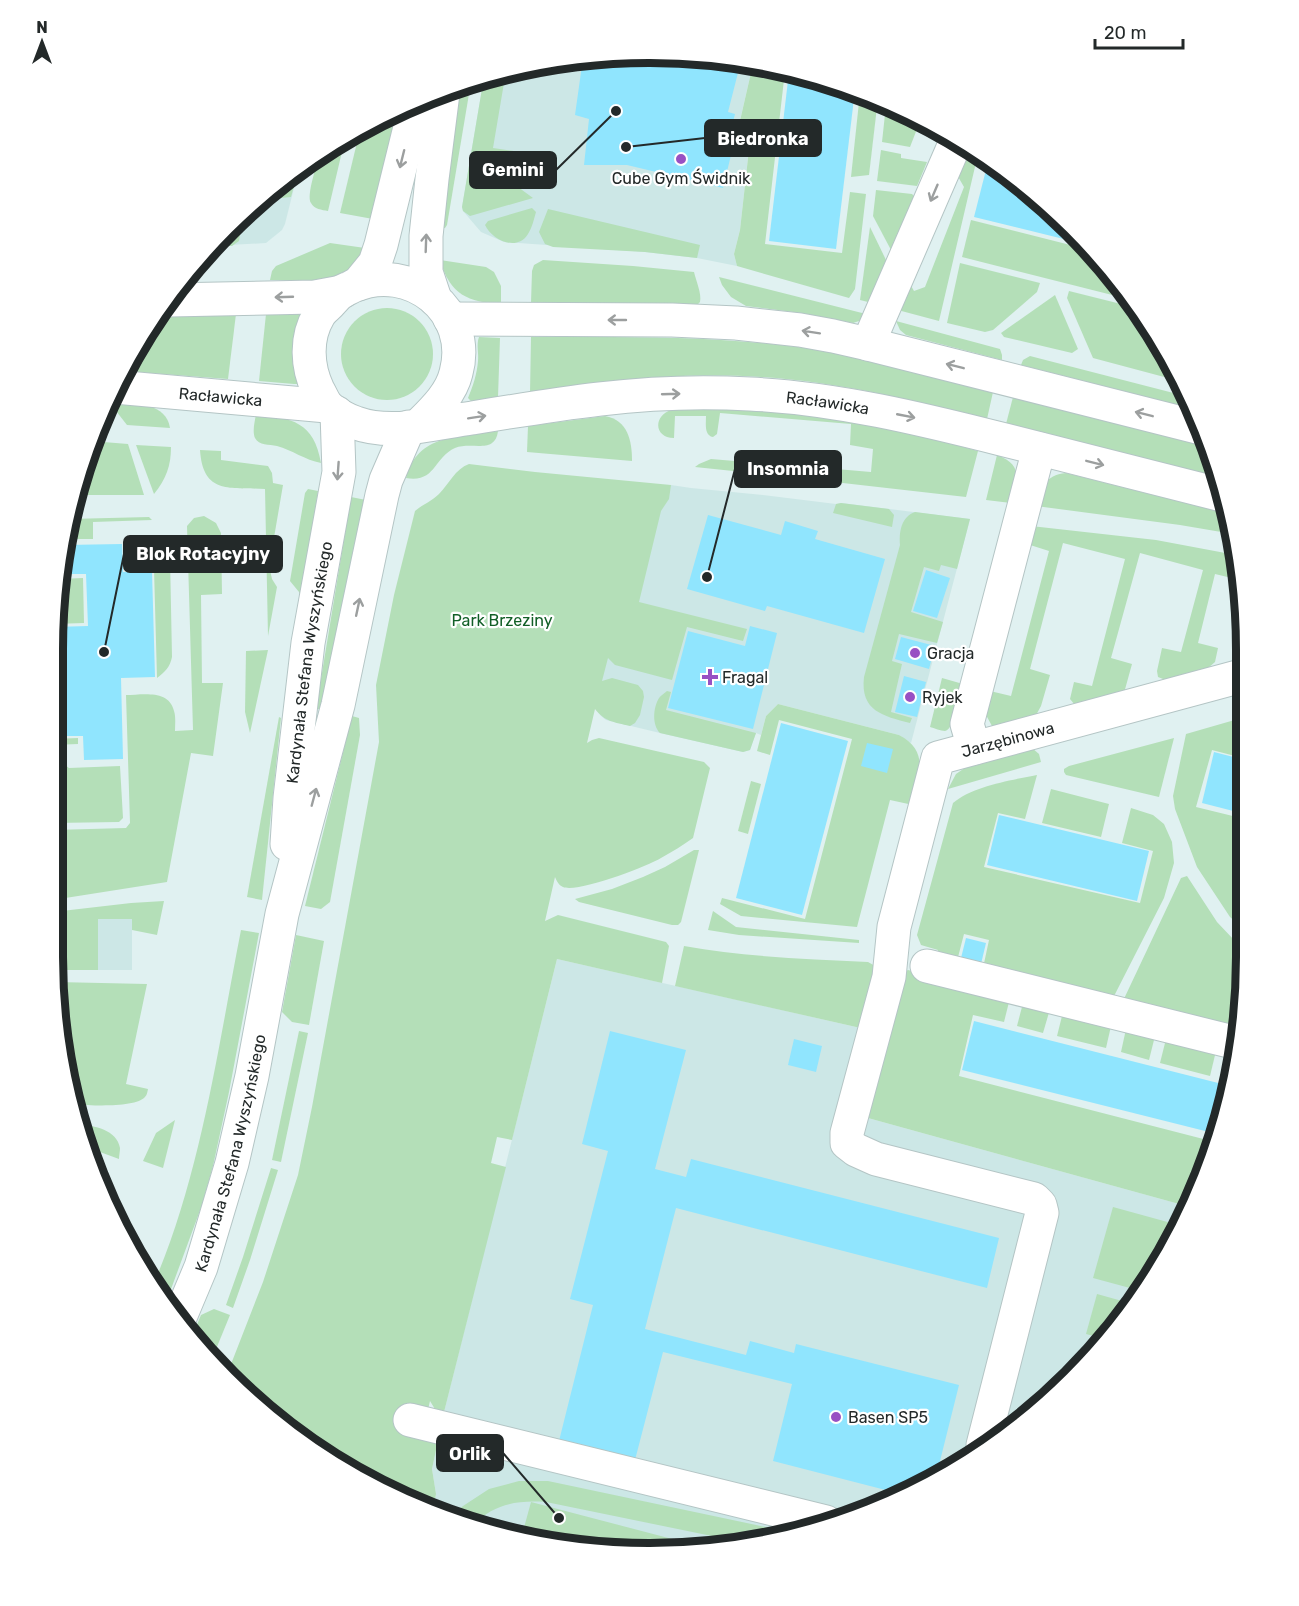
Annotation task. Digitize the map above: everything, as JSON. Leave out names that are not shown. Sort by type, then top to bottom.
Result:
[{"type":"street","points":[[413,113],[375,263],[320,314],[311,333],[308,354],[311,374],[332,409],[353,422],[378,429],[414,426],[437,407],[449,391],[457,372],[459,352],[456,332],[426,272],[426,236],[442,101]]},
{"type":"street","points":[[868,344],[953,148]]},
{"type":"street","points":[[179,300],[315,297],[370,280],[389,279],[408,283],[425,291],[443,309],[736,323],[800,330],[868,344],[1191,426]]},
{"type":"street","name":"Racławicka","points":[[124,388],[332,409]]},
{"type":"street","name":"Racławicka","points":[[414,426],[638,395],[751,394],[791,397],[860,407],[924,420],[1215,493]]},
{"type":"street","name":"Kardynała Stefana Wyszyńskiego","points":[[282,914],[290,798],[308,643],[339,472],[332,409]]},
{"type":"street","name":"Kardynała Stefana Wyszyńskiego","points":[[182,1312],[201,1267],[232,1163],[252,1076],[282,914],[338,705],[382,495],[386,480],[414,426]]},
{"type":"street","points":[[974,748],[967,724],[1039,449]]},
{"type":"street","name":"Jarzębinowa","points":[[985,1437],[1042,1213],[1040,1205],[1034,1199],[876,1159],[847,1143],[847,1133],[889,977],[894,927],[938,758],[1236,677]]},
{"type":"street","points":[[927,966],[1230,1041]]},
{"type":"street","points":[[410,1420],[814,1519]]},
{"type":"shaded area","points":[[611,64],[688,64],[751,72],[734,146],[749,148],[740,230],[734,254],[737,266],[697,258],[645,252],[504,242],[481,232],[462,207],[482,88],[535,74]]},
{"type":"shaded area","points":[[296,182],[285,224],[282,230],[266,243],[226,245]]},
{"type":"shaded area","points":[[671,485],[970,519],[911,743],[899,735],[778,704],[766,716],[761,735],[756,733],[750,750],[743,752],[606,720],[601,716],[595,708],[646,493]]},
{"type":"shaded area","points":[[98,919],[132,919],[132,970],[98,970]]},
{"type":"shaded area","points":[[557,959],[865,1029],[868,1118],[1181,1204],[1157,1250],[1115,1314],[1064,1371],[1007,1422],[943,1464],[909,1483],[838,1512],[801,1523],[764,1532],[688,1542],[611,1542],[535,1532],[461,1512],[435,1502],[436,1494],[432,1469],[443,1416]]},
{"type":"green space","points":[[751,72],[784,79],[765,244],[842,253],[850,192],[866,194],[855,289],[849,298],[737,266],[734,254],[740,230],[749,149],[734,147]]},
{"type":"green space","points":[[504,81],[493,148],[514,151],[500,174],[533,198],[470,216],[463,211],[482,88]]},
{"type":"green space","points":[[469,92],[447,225],[441,228],[453,97]]},
{"type":"green space","points":[[859,102],[877,109],[869,175],[851,177]]},
{"type":"green space","points":[[885,113],[921,130],[917,129],[910,147],[882,142]]},
{"type":"green space","points":[[396,120],[373,219],[340,213],[357,141]]},
{"type":"green space","points":[[881,150],[901,154],[901,158],[927,162],[917,186],[877,181]]},
{"type":"green space","points":[[342,151],[328,211],[318,209],[311,203],[312,180],[315,168]]},
{"type":"green space","points":[[961,153],[976,163],[939,321],[894,309],[906,277],[914,291],[925,287],[964,187],[952,166]]},
{"type":"green space","points":[[295,182],[291,197],[275,199]]},
{"type":"green space","points":[[876,190],[914,196],[891,250],[873,216]]},
{"type":"green space","points":[[532,208],[536,212],[531,229],[518,242],[511,243],[499,239],[485,225],[488,221]]},
{"type":"green space","points":[[548,209],[700,245],[697,258],[645,252],[553,247],[545,244],[539,232]]},
{"type":"green space","points":[[971,220],[1074,246],[1118,296],[962,257]]},
{"type":"green space","points":[[870,227],[886,260],[868,302],[860,300]]},
{"type":"green space","points":[[241,230],[239,241],[232,246],[225,246]]},
{"type":"green space","points":[[330,243],[365,248],[355,263],[338,275],[316,280],[270,280],[276,266]]},
{"type":"green space","points":[[440,260],[486,267],[494,272],[501,286],[501,304],[479,301],[455,289],[444,272]]},
{"type":"green space","points":[[543,260],[694,272],[700,291],[700,302],[697,305],[531,303],[532,271],[534,265]]},
{"type":"green space","points":[[960,263],[1040,283],[1037,292],[993,330],[985,332],[947,323]]},
{"type":"green space","points":[[719,277],[870,315],[853,323],[746,306],[731,297]]},
{"type":"green space","points":[[1069,291],[1124,305],[1170,378],[1093,358],[1067,298]]},
{"type":"green space","points":[[1055,295],[1078,349],[1072,353],[1004,337],[1001,333]]},
{"type":"green space","points":[[387,308],[405,312],[419,322],[429,336],[433,354],[429,372],[419,386],[405,396],[387,400],[369,396],[355,386],[345,372],[341,354],[345,336],[355,322],[369,312]]},
{"type":"green space","points":[[299,313],[302,316],[299,382],[294,384],[259,381],[266,314]]},
{"type":"green space","points":[[236,314],[228,379],[133,372],[168,316]]},
{"type":"green space","points":[[896,321],[1000,349],[1002,360],[906,335],[900,330]]},
{"type":"green space","points":[[479,337],[500,338],[498,397],[471,401],[468,398],[477,371]]},
{"type":"green space","points":[[531,337],[710,339],[781,345],[862,358],[993,392],[987,419],[847,387],[762,377],[649,378],[601,382],[530,393]]},
{"type":"green space","points":[[1030,356],[1178,394],[1183,406],[1021,365],[1023,360]]},
{"type":"green space","points":[[1013,397],[1199,445],[1209,475],[1006,424]]},
{"type":"green space","points":[[117,403],[149,406],[160,411],[170,428],[127,425],[115,409]]},
{"type":"green space","points":[[716,408],[798,413],[844,420],[978,451],[966,497],[834,482],[836,469],[871,472],[873,449],[850,445],[851,424],[720,413],[717,434],[713,437],[707,432],[706,416],[675,416],[674,438],[663,434],[658,426],[661,417],[671,410]]},
{"type":"green space","points":[[256,414],[291,420],[307,431],[318,449],[321,463],[283,448],[259,442],[254,432]]},
{"type":"green space","points":[[605,416],[619,422],[627,432],[632,461],[527,452],[528,426]]},
{"type":"green space","points":[[498,431],[492,443],[455,448],[423,477],[406,478],[420,453],[430,445],[456,436]]},
{"type":"green space","points":[[101,442],[128,444],[144,495],[84,495]]},
{"type":"green space","points":[[136,445],[171,447],[167,472],[154,494]]},
{"type":"green space","points":[[200,450],[221,451],[221,460],[268,466],[272,473],[273,483],[283,485],[270,561],[272,579],[277,587],[268,636],[265,489],[230,488],[213,482],[202,465]]},
{"type":"green space","points":[[997,455],[1006,459],[1015,469],[1016,480],[1011,503],[986,500]]},
{"type":"green space","points":[[711,459],[783,465],[782,476],[695,467]]},
{"type":"green space","name":"Park Brzeziny","points":[[469,464],[671,485],[669,499],[661,511],[639,602],[747,629],[743,641],[687,627],[672,680],[615,665],[608,658],[602,681],[612,678],[638,685],[644,697],[640,715],[630,726],[606,719],[595,709],[587,743],[599,738],[704,762],[710,768],[693,838],[653,862],[597,883],[571,888],[563,887],[555,877],[545,921],[558,915],[666,942],[669,946],[662,983],[557,959],[512,1140],[497,1137],[491,1163],[506,1167],[443,1416],[438,1414],[430,1401],[421,1439],[439,1436],[432,1469],[436,1494],[435,1502],[390,1483],[324,1444],[292,1422],[230,1366],[263,1282],[298,1175],[379,742],[376,685],[394,595],[415,511],[443,490],[464,466]]},
{"type":"green space","points":[[1066,473],[1219,512],[1224,533],[1036,506],[1045,484],[1053,476]]},
{"type":"green space","points":[[308,489],[318,491],[301,600],[299,592],[290,581],[305,493]]},
{"type":"green space","points":[[351,497],[366,500],[321,710],[318,709],[317,703]]},
{"type":"green space","points":[[836,504],[889,509],[894,515],[892,527],[833,513]]},
{"type":"green space","points":[[915,512],[970,519],[957,569],[941,565],[939,571],[924,567],[911,612],[943,622],[937,643],[899,634],[892,661],[902,664],[891,712],[912,718],[910,723],[891,718],[870,705],[866,698],[864,677],[900,545],[902,526],[907,517]]},
{"type":"green space","points":[[204,516],[216,523],[221,533],[222,594],[201,595],[202,683],[223,683],[213,756],[191,753],[167,882],[63,898],[63,830],[126,828],[130,823],[126,695],[147,694],[167,699],[175,713],[175,731],[193,730],[187,526],[194,518]]},
{"type":"green space","points":[[149,517],[152,520],[93,522],[93,539],[73,539],[78,519]]},
{"type":"green space","points":[[1031,526],[1156,540],[1228,553],[1232,578],[1215,574],[1198,643],[1218,648],[1215,662],[1208,668],[1168,681],[1158,677],[1157,671],[1162,648],[1181,652],[1203,570],[1140,553],[1111,658],[1132,664],[1124,693],[1075,705],[1070,699],[1074,682],[1092,686],[1125,559],[1063,543],[1030,669],[1050,675],[1041,706],[1035,717],[997,727],[992,726],[986,715],[990,691],[1011,696],[1049,551],[1027,544]]},
{"type":"green space","points":[[170,557],[172,657],[167,669],[157,678],[154,569],[127,569],[127,558]]},
{"type":"green space","points":[[83,578],[84,623],[64,624],[67,579]]},
{"type":"green space","points":[[268,650],[250,733],[245,712],[246,651]]},
{"type":"green space","points":[[942,678],[963,684],[955,717],[949,729],[945,731],[930,727]]},
{"type":"green space","points":[[667,691],[671,692],[666,710],[756,733],[750,750],[743,752],[660,733],[656,726],[655,711],[659,698]]},
{"type":"green space","points":[[778,704],[899,735],[909,742],[919,757],[919,775],[913,805],[890,800],[857,927],[741,916],[720,904],[722,898],[805,919],[852,739],[779,720],[770,755],[757,751],[766,716]]},
{"type":"green space","points":[[352,716],[359,718],[360,735],[330,902],[321,909],[305,906]]},
{"type":"green space","points":[[279,717],[281,718],[262,900],[247,897]]},
{"type":"green space","points":[[1236,720],[1236,756],[1212,750],[1196,807],[1236,817],[1236,922],[1230,917],[1197,867],[1175,809],[1173,796],[1186,734]]},
{"type":"green space","points":[[78,738],[78,744],[63,745],[63,739]]},
{"type":"green space","points":[[1174,738],[1159,797],[1066,775],[1064,772],[1064,769],[1069,766]]},
{"type":"green space","points":[[1032,748],[1039,754],[1041,762],[948,789],[956,774],[969,765]]},
{"type":"green space","points":[[63,763],[69,768],[120,766],[123,818],[119,822],[63,823]]},
{"type":"green space","points":[[1037,775],[1025,819],[998,813],[984,867],[1140,903],[1153,851],[1122,843],[1131,808],[1153,815],[1164,824],[1172,842],[1174,863],[1164,898],[1112,1000],[983,968],[989,940],[964,934],[957,961],[937,956],[938,950],[921,945],[917,935],[953,803],[982,788]]},
{"type":"green space","points":[[751,781],[761,784],[748,834],[738,831]]},
{"type":"green space","points":[[1051,789],[1109,804],[1101,837],[1042,823]]},
{"type":"green space","points":[[694,850],[699,850],[681,922],[678,925],[579,902],[575,899],[612,889],[643,877]]},
{"type":"green space","points":[[1187,876],[1217,922],[1236,941],[1235,995],[1231,1031],[1122,1003],[1181,878]]},
{"type":"green space","points":[[164,901],[157,935],[132,930],[132,919],[98,919],[98,970],[63,970],[63,911]]},
{"type":"green space","points":[[713,911],[736,927],[859,940],[859,943],[739,935],[708,930]]},
{"type":"green space","points":[[241,930],[259,933],[213,1166],[202,1205],[170,1293],[157,1274],[184,1198],[207,1110]]},
{"type":"green space","points":[[296,935],[324,941],[309,1025],[292,1022],[282,1012]]},
{"type":"green space","points":[[684,946],[799,959],[868,962],[877,967],[865,1029],[675,986]]},
{"type":"green space","points":[[908,970],[1006,994],[1010,998],[1004,1022],[973,1015],[959,1076],[1207,1140],[1181,1204],[868,1118],[904,972]]},
{"type":"green space","points":[[64,982],[147,984],[126,1084],[148,1089],[147,1094],[144,1098],[130,1103],[82,1105],[68,1033]]},
{"type":"green space","points":[[1023,1003],[1050,1009],[1043,1033],[1017,1026]]},
{"type":"green space","points":[[1063,1012],[1111,1026],[1106,1048],[1057,1036]]},
{"type":"green space","points":[[1126,1029],[1155,1036],[1149,1060],[1121,1052]]},
{"type":"green space","points":[[299,1031],[308,1033],[281,1162],[272,1160]]},
{"type":"green space","points":[[1166,1039],[1216,1051],[1210,1076],[1160,1063]]},
{"type":"green space","points":[[175,1120],[163,1168],[143,1161],[156,1133]]},
{"type":"green space","points":[[88,1126],[110,1133],[118,1142],[119,1159],[100,1152],[98,1156]]},
{"type":"green space","points":[[271,1168],[278,1170],[233,1308],[226,1305]]},
{"type":"green space","points":[[1113,1207],[1172,1223],[1132,1289],[1093,1278]]},
{"type":"green space","points":[[1097,1294],[1124,1301],[1096,1337],[1086,1334]]},
{"type":"green space","points":[[214,1309],[230,1315],[216,1350],[196,1328],[201,1315]]},
{"type":"green space","points":[[519,1481],[548,1481],[776,1529],[723,1538],[546,1502],[506,1505],[481,1518],[458,1511],[489,1489]]},
{"type":"green space","points":[[531,1502],[684,1542],[611,1542],[524,1529]]},
{"type":"building","points":[[650,63],[688,64],[739,70],[728,112],[735,114],[726,150],[732,151],[723,188],[627,165],[584,165],[589,119],[575,115],[582,67]]},
{"type":"building","points":[[788,80],[854,100],[836,249],[769,241]]},
{"type":"building","points":[[986,170],[1007,184],[1069,240],[974,217]]},
{"type":"building","points":[[708,515],[781,535],[785,521],[818,531],[815,539],[885,559],[864,633],[767,606],[765,611],[687,589]]},
{"type":"building","points":[[122,544],[123,572],[152,571],[155,677],[121,678],[123,759],[84,760],[83,736],[63,736],[64,627],[88,626],[86,574],[68,574],[72,545]]},
{"type":"building","points":[[926,570],[950,578],[937,618],[913,611]]},
{"type":"building","points":[[750,626],[777,633],[753,729],[668,708],[688,631],[745,646]]},
{"type":"building","name":"Gracja","points":[[901,637],[935,646],[929,669],[895,659]]},
{"type":"building","name":"Ryjek","points":[[904,676],[926,682],[917,717],[895,712]]},
{"type":"building","points":[[781,723],[848,741],[802,915],[736,898]]},
{"type":"building","points":[[867,743],[893,749],[887,773],[861,766]]},
{"type":"building","points":[[1214,752],[1236,758],[1236,812],[1202,803]]},
{"type":"building","points":[[999,815],[1149,851],[1137,901],[987,865]]},
{"type":"building","points":[[966,938],[986,943],[981,964],[961,958]]},
{"type":"building","points":[[974,1021],[1222,1084],[1209,1132],[962,1070]]},
{"type":"building","points":[[610,1031],[686,1050],[655,1169],[686,1177],[691,1159],[999,1238],[987,1288],[676,1208],[645,1329],[746,1355],[750,1341],[794,1353],[796,1344],[959,1385],[939,1466],[890,1491],[773,1461],[792,1384],[663,1352],[635,1460],[559,1441],[593,1305],[570,1299],[608,1151],[582,1144]]},
{"type":"building","points":[[794,1039],[822,1046],[816,1072],[788,1065]]},
{"type":"place","name":"Gemini","points":[[616,111]]},
{"type":"place","name":"Biedronka","points":[[626,147]]},
{"type":"place","name":"Cube Gym Świdnik","points":[[681,159]]},
{"type":"place","name":"Insomnia","points":[[707,577]]},
{"type":"place","name":"Blok Rotacyjny","points":[[104,652]]},
{"type":"place","name":"Gracja","points":[[915,653]]},
{"type":"place","name":"Fragal","points":[[710,677]]},
{"type":"place","name":"Ryjek","points":[[910,697]]},
{"type":"place","name":"Basen SP5","points":[[836,1417]]},
{"type":"place","name":"Orlik","points":[[559,1518]]}]
